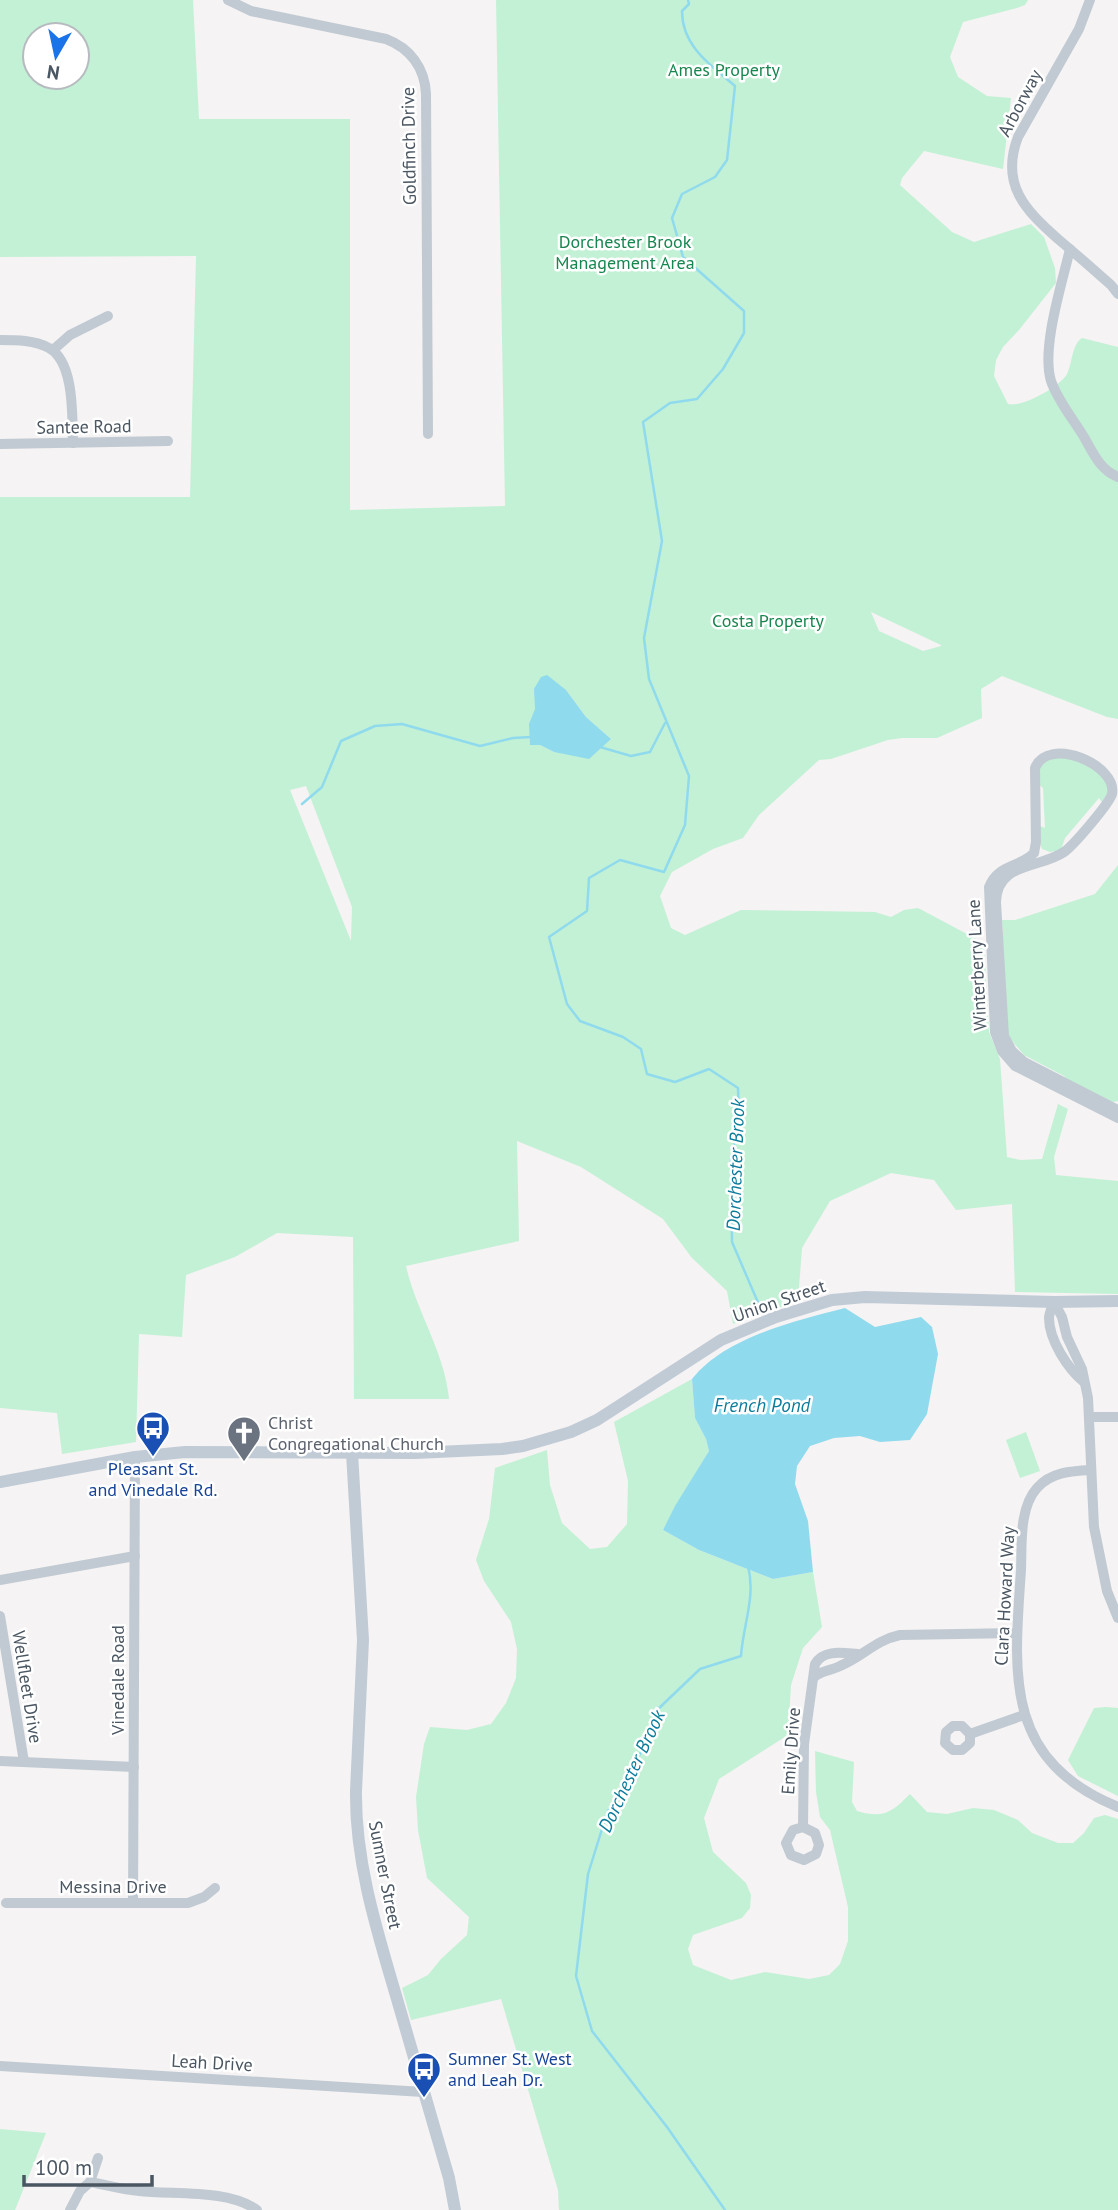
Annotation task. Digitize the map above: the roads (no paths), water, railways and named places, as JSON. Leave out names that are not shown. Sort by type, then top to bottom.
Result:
[{"type":"main road","name":"Union Street","points":[[0,1482],[135,1457],[218,1450],[352,1453],[475,1451],[523,1446],[571,1432],[597,1420],[721,1340],[776,1317],[822,1303],[865,1297],[1118,1301]]},
{"type":"main road","name":"Sumner Street","points":[[352,1453],[363,1640],[356,1745],[355,1814],[368,1891],[449,2178],[455,2210]]},
{"type":"street","name":"Goldfinch Drive","points":[[228,0],[245,9],[386,39],[404,48],[420,69],[426,94],[428,434]]},
{"type":"street","name":"Arborway","points":[[1090,0],[1079,29],[1023,126],[1013,150],[1014,183],[1025,207],[1118,294]]},
{"type":"street","points":[[1070,249],[1049,347],[1050,376],[1099,463],[1118,477]]},
{"type":"street","points":[[53,350],[70,335],[108,316]]},
{"type":"street","points":[[0,340],[35,343],[53,350],[63,366],[70,387],[72,443]]},
{"type":"street","name":"Santee Road","points":[[0,444],[168,441]]},
{"type":"street","name":"Winterberry Lane","points":[[1118,1110],[1082,1096],[1016,1066],[1005,1055],[996,1037],[989,887],[998,872],[1030,857],[1035,851],[1034,775],[1037,762],[1044,755],[1058,752],[1100,767],[1113,782],[1110,798],[1066,851],[1007,875],[998,890],[1003,1031],[1009,1046],[1020,1059],[1082,1096],[1118,1118]]},
{"type":"street","points":[[1035,851],[1048,859]]},
{"type":"street","points":[[1054,1302],[1049,1317],[1055,1339],[1073,1373],[1084,1382],[1091,1417],[1094,1527],[1107,1591],[1118,1618]]},
{"type":"street","points":[[1091,1417],[1118,1417]]},
{"type":"street","name":"Vinedale Road","points":[[133,1903],[135,1457]]},
{"type":"street","name":"Clara Howard Way","points":[[1091,1469],[1067,1471],[1053,1476],[1035,1490],[1029,1499],[1023,1533],[1017,1683],[1024,1715],[1053,1764],[1069,1781],[1118,1807]]},
{"type":"street","points":[[0,1580],[135,1556]]},
{"type":"street","name":"Wellfleet Drive","points":[[0,1616],[24,1762]]},
{"type":"street","points":[[814,1677],[822,1671],[844,1665],[885,1638],[900,1635],[1017,1633]]},
{"type":"street","points":[[814,1677],[815,1664],[822,1656],[836,1653],[858,1654]]},
{"type":"street","name":"Emily Drive","points":[[803,1827],[804,1744],[814,1677]]},
{"type":"street","points":[[970,1734],[1024,1715]]},
{"type":"street","points":[[0,1761],[134,1767]]},
{"type":"street","name":"Messina Drive","points":[[6,1903],[188,1903],[204,1897],[215,1888]]},
{"type":"street","name":"Leah Drive","points":[[0,2066],[423,2092]]},
{"type":"street","points":[[70,2210],[80,2191],[90,2182],[98,2158]]},
{"type":"street","points":[[90,2182],[137,2191],[224,2198],[246,2202],[257,2210]]},
{"type":"water","points":[[547,675],[566,690],[586,717],[611,739],[589,759],[554,752],[540,745],[530,745],[529,724],[535,709],[534,689],[541,677]]},
{"type":"water","name":"French Pond","points":[[845,1308],[875,1327],[921,1317],[932,1327],[938,1354],[927,1414],[910,1440],[880,1442],[860,1436],[834,1438],[810,1446],[797,1466],[795,1484],[808,1521],[813,1572],[773,1579],[699,1550],[663,1530],[709,1451],[695,1418],[692,1379],[706,1364],[742,1342],[783,1325]]},
{"type":"waterway","name":"Dorchester Brook","points":[[688,0],[689,4],[682,11],[683,23],[692,45],[735,86],[727,160],[715,177],[682,194],[672,218],[683,257],[744,311],[744,333],[723,369],[697,399],[670,403],[643,422],[662,541],[644,638],[649,679],[689,776],[685,825],[664,872],[620,860],[589,878],[587,911],[549,937],[567,1004],[580,1021],[623,1037],[641,1049],[647,1074],[675,1082],[709,1069],[738,1088],[739,1117],[731,1161],[732,1242],[763,1314]]},
{"type":"waterway","points":[[600,747],[631,756],[650,752],[665,723]]},
{"type":"waterway","points":[[302,804],[322,787],[341,741],[375,726],[402,724],[480,746],[513,738],[531,737]]},
{"type":"waterway","name":"Dorchester Brook","points":[[725,2210],[667,2127],[592,2031],[576,1976],[588,1874],[607,1813],[641,1752],[655,1712],[700,1669],[741,1656],[751,1589],[748,1566]]},
{"type":"place","name":"Pleasant St. and Vinedale Rd.","points":[[153,1458]]},
{"type":"place","name":"Christ Congregational Church","points":[[244,1463]]},
{"type":"place","name":"Sumner St. West and Leah Dr.","points":[[424,2099]]},
{"type":"park label","name":"Ames Property","points":[[724,70]]},
{"type":"park label","name":"Dorchester Brook Management Area","points":[[625,252]]},
{"type":"park label","name":"Costa Property","points":[[768,621]]}]
